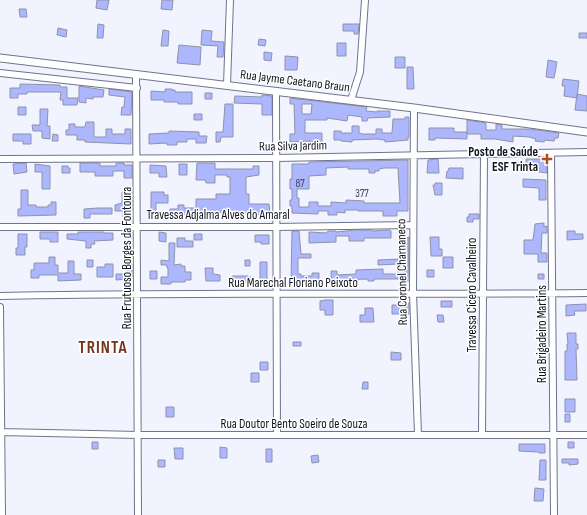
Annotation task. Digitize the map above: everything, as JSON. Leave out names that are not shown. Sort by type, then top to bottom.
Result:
[{"type":"street","points":[[227,85],[230,0]]},
{"type":"street","points":[[351,100],[360,72],[365,0]]},
{"type":"street","name":"Rua Jayme Caetano Braun","points":[[0,58],[351,100],[587,132]]},
{"type":"street","points":[[0,74],[137,88]]},
{"type":"street","name":"Rua Frutuoso Borges da Fontoura","points":[[136,74],[139,435],[138,515]]},
{"type":"street","points":[[276,91],[275,227],[277,434]]},
{"type":"street","name":"Rua Coronel Charnaneco","points":[[414,108],[412,225],[418,435]]},
{"type":"street","name":"Rua Silva Jardim","points":[[0,160],[276,158],[587,152]]},
{"type":"street","name":"Rua Brigadeiro Martins","points":[[551,153],[554,515]]},
{"type":"street","name":"Travessa Cícero Cavalheiro","points":[[482,436],[484,154]]},
{"type":"street","name":"Travessa Adjalma Alves do Amaral","points":[[0,227],[275,227],[412,225]]},
{"type":"street","name":"Rua Marechal Floriano Peixoto","points":[[0,296],[138,294],[276,295],[587,293]]},
{"type":"street","points":[[0,307],[2,515]]},
{"type":"street","name":"Rua Doutor Bento Soeiro de Souza","points":[[1,432],[139,435],[587,435]]},
{"type":"building","points":[[97,0],[109,0],[107,10],[96,8]]},
{"type":"building","points":[[162,0],[173,0],[172,10],[161,9]]},
{"type":"building","points":[[19,9],[26,9],[27,17],[20,17]]},
{"type":"building","points":[[98,24],[104,25],[103,38],[97,38]]},
{"type":"building","points":[[343,24],[359,24],[358,34],[354,34],[354,31],[343,31]]},
{"type":"building","points":[[58,28],[67,30],[66,37],[57,35]]},
{"type":"building","points":[[163,30],[169,31],[168,46],[161,46]]},
{"type":"building","points":[[202,30],[212,31],[211,41],[224,42],[223,57],[217,57],[218,46],[201,45]]},
{"type":"building","points":[[579,33],[587,33],[587,38],[579,38]]},
{"type":"building","points":[[259,39],[266,40],[265,46],[258,45]]},
{"type":"building","points":[[337,43],[346,43],[346,56],[337,56]]},
{"type":"building","points":[[179,45],[201,47],[200,65],[177,63]]},
{"type":"building","points":[[264,52],[272,53],[271,61],[264,60]]},
{"type":"building","points":[[285,56],[298,57],[297,70],[285,70]]},
{"type":"building","points":[[395,57],[405,57],[405,68],[395,68]]},
{"type":"building","points":[[548,60],[557,62],[554,78],[546,77]]},
{"type":"building","points":[[407,67],[413,67],[414,89],[407,89]]},
{"type":"building","points":[[563,79],[579,81],[577,98],[564,96],[565,86],[562,86]]},
{"type":"building","points":[[20,84],[60,85],[60,87],[67,87],[67,98],[78,98],[77,105],[63,105],[63,100],[60,100],[61,92],[27,92],[27,94],[18,94],[18,98],[10,98],[10,88],[20,88]]},
{"type":"building","points":[[79,86],[104,90],[103,97],[93,97],[93,99],[86,98],[86,103],[79,102]]},
{"type":"building","points":[[109,89],[132,92],[131,115],[121,115],[125,97],[109,95]]},
{"type":"building","points":[[165,89],[172,89],[175,90],[175,92],[192,92],[192,104],[178,104],[178,102],[151,100],[151,91],[165,92]]},
{"type":"building","points":[[205,93],[212,93],[212,99],[205,99]]},
{"type":"building","points":[[577,94],[587,96],[587,111],[575,110]]},
{"type":"building","points":[[262,95],[272,96],[272,115],[262,115],[262,104],[234,103],[235,96],[262,97]]},
{"type":"building","points":[[290,98],[367,107],[366,111],[390,111],[390,117],[368,118],[367,121],[362,121],[362,117],[348,115],[347,121],[327,118],[327,120],[305,120],[305,133],[322,133],[322,146],[311,146],[311,141],[290,142],[290,134],[295,134],[294,104],[290,104]],"holes":[[[302,104],[312,104],[311,114],[302,114]]]},
{"type":"building","points":[[225,104],[233,104],[233,137],[221,137],[220,142],[216,142],[216,132],[223,132]]},
{"type":"building","points":[[18,107],[26,107],[26,115],[18,115]]},
{"type":"building","points":[[40,109],[48,109],[47,126],[50,126],[50,139],[42,138],[42,131],[33,131],[32,125],[40,125]]},
{"type":"building","points":[[194,114],[202,114],[202,120],[194,120]]},
{"type":"building","points":[[405,117],[409,117],[408,140],[385,142],[385,140],[377,139],[352,140],[352,142],[334,140],[334,131],[341,131],[341,133],[352,133],[352,126],[359,126],[359,133],[363,134],[376,134],[376,129],[382,129],[382,133],[392,133],[393,119],[405,119]]},
{"type":"building","points":[[467,120],[486,123],[486,130],[496,130],[496,124],[502,125],[502,129],[530,129],[559,133],[558,138],[555,138],[554,141],[545,140],[544,142],[535,141],[536,139],[529,137],[513,136],[513,142],[495,139],[481,139],[481,134],[467,134]]},
{"type":"building","points":[[86,122],[94,122],[94,137],[106,137],[106,129],[112,129],[112,134],[125,134],[125,129],[131,129],[131,144],[85,142],[85,140],[77,140],[77,135],[66,135],[66,130],[69,130],[69,124],[75,124],[75,127],[85,127]]},
{"type":"building","points":[[429,128],[454,128],[454,132],[467,132],[467,139],[435,138],[435,140],[429,140]]},
{"type":"building","points":[[169,131],[199,132],[199,136],[207,136],[206,143],[196,143],[196,139],[187,139],[187,142],[177,142],[177,145],[167,145],[167,143],[149,144],[149,134],[169,133]]},
{"type":"building","points":[[13,134],[31,134],[31,144],[23,144],[23,141],[13,141]]},
{"type":"building","points":[[53,134],[58,135],[58,141],[52,141]]},
{"type":"building","points":[[438,159],[439,173],[427,173],[428,160]]},
{"type":"building","points":[[526,159],[547,159],[547,173],[526,170]]},
{"type":"building","points":[[408,160],[408,211],[397,211],[397,216],[383,216],[383,211],[358,210],[345,210],[345,213],[337,212],[337,215],[328,215],[328,211],[318,211],[318,214],[292,213],[292,206],[290,206],[290,200],[292,200],[292,189],[290,189],[290,179],[292,179],[292,164],[309,164],[309,162]],"holes":[[[348,167],[348,169],[369,169],[369,173],[375,173],[375,171],[379,171],[379,169],[398,168],[400,203],[364,203],[364,201],[346,200],[346,203],[331,202],[331,206],[318,206],[318,202],[309,202],[309,207],[299,207],[297,189],[309,189],[309,176],[326,175],[326,168]]]},
{"type":"building","points":[[26,163],[27,172],[14,174],[13,164]]},
{"type":"building","points":[[80,163],[100,163],[100,166],[116,166],[116,163],[132,165],[132,178],[124,178],[124,171],[113,171],[113,176],[95,176],[95,172],[80,172]]},
{"type":"building","points":[[197,163],[215,163],[215,169],[253,169],[253,166],[259,166],[259,175],[246,177],[246,194],[249,194],[249,204],[269,204],[270,215],[210,212],[210,214],[169,215],[170,209],[178,209],[178,205],[184,205],[184,208],[196,208],[196,199],[216,199],[216,194],[230,194],[230,177],[227,177],[227,175],[215,175],[215,183],[206,183],[205,180],[196,180]]},
{"type":"building","points":[[35,164],[50,166],[50,189],[42,189],[42,172],[35,172]]},
{"type":"building","points":[[179,164],[187,164],[187,175],[179,175]]},
{"type":"building","points":[[150,165],[166,166],[167,177],[159,177],[159,173],[150,173]]},
{"type":"building","points":[[62,166],[68,166],[68,168],[70,168],[70,173],[62,173]]},
{"type":"building","points":[[449,168],[463,168],[463,179],[446,178]]},
{"type":"building","points":[[523,179],[546,180],[546,200],[539,200],[539,188],[523,187]]},
{"type":"building","points":[[435,183],[442,183],[442,195],[435,195],[433,185],[435,185]]},
{"type":"building","points":[[21,190],[28,190],[28,205],[48,207],[48,205],[51,205],[51,202],[56,202],[56,215],[18,216],[18,209],[21,209]]},
{"type":"building","points":[[122,192],[132,192],[131,217],[123,217],[123,211],[115,211],[115,205],[122,203]]},
{"type":"building","points":[[151,192],[164,192],[164,195],[168,195],[168,203],[156,203],[156,213],[151,213]]},
{"type":"building","points":[[112,208],[112,214],[90,214],[90,218],[84,218],[84,209]]},
{"type":"building","points":[[469,214],[479,214],[479,219],[473,219],[473,222],[467,222],[467,217],[469,217]]},
{"type":"building","points":[[544,223],[544,227],[547,226],[547,233],[542,233],[541,253],[547,253],[547,262],[538,262],[538,254],[524,254],[524,240],[533,240],[535,224]]},
{"type":"building","points":[[355,230],[389,230],[391,231],[391,238],[364,238],[364,241],[349,241],[349,236],[336,236],[336,242],[309,243],[309,232],[327,233],[328,231],[336,232]]},
{"type":"building","points":[[401,230],[406,230],[406,238],[409,237],[408,282],[400,282],[400,279],[374,279],[374,281],[368,281],[368,279],[337,280],[337,284],[331,285],[331,271],[337,271],[337,275],[356,274],[356,270],[383,269],[383,274],[398,274],[398,264],[378,265],[378,260],[401,259]]},
{"type":"building","points":[[292,231],[299,231],[301,254],[311,254],[311,258],[298,258],[298,274],[301,274],[301,276],[312,276],[312,273],[319,273],[319,280],[291,282]]},
{"type":"building","points":[[567,231],[575,231],[575,234],[583,234],[583,239],[567,240]]},
{"type":"building","points":[[40,232],[58,232],[58,242],[50,242],[50,239],[40,239]]},
{"type":"building","points":[[78,232],[113,233],[113,240],[94,241],[95,244],[91,244],[91,248],[86,248],[86,241],[67,239],[67,234],[78,234]]},
{"type":"building","points":[[128,232],[132,232],[132,238],[128,238]]},
{"type":"building","points":[[159,232],[166,233],[166,242],[159,241]]},
{"type":"building","points":[[18,234],[27,234],[27,247],[25,247],[25,255],[16,255],[16,248],[18,248]]},
{"type":"building","points":[[194,234],[202,234],[202,240],[194,240]]},
{"type":"building","points":[[255,235],[269,235],[269,244],[255,242]]},
{"type":"building","points":[[430,237],[439,237],[439,249],[442,249],[442,256],[431,256]]},
{"type":"building","points":[[177,238],[185,238],[185,241],[193,241],[193,247],[177,247]]},
{"type":"building","points":[[469,238],[476,238],[476,244],[469,244]]},
{"type":"building","points":[[169,243],[175,243],[174,265],[181,264],[181,266],[185,266],[185,272],[191,272],[191,280],[185,280],[185,282],[171,282],[171,284],[161,284],[161,277],[168,277],[167,265],[161,265],[161,260],[169,261]]},
{"type":"building","points":[[128,250],[132,250],[132,257],[128,257]]},
{"type":"building","points":[[49,257],[55,257],[55,265],[58,265],[58,273],[68,273],[68,261],[74,261],[74,274],[81,274],[81,280],[58,281],[58,275],[39,275],[39,278],[31,278],[31,270],[34,270],[34,263],[49,263]]},
{"type":"building","points":[[443,257],[453,257],[453,268],[443,268]]},
{"type":"building","points":[[87,260],[93,260],[93,267],[87,267]]},
{"type":"building","points":[[245,260],[250,260],[250,266],[245,266]]},
{"type":"building","points":[[260,262],[267,262],[267,281],[260,281]]},
{"type":"building","points":[[105,264],[113,264],[113,277],[97,277],[97,267],[105,267]]},
{"type":"building","points":[[127,264],[132,264],[132,277],[116,280],[116,274],[127,274]]},
{"type":"building","points":[[205,268],[213,268],[213,274],[220,275],[220,281],[206,281]]},
{"type":"building","points":[[427,270],[434,270],[434,277],[427,277]]},
{"type":"building","points":[[150,271],[157,271],[157,279],[150,279]]},
{"type":"building","points":[[538,274],[544,274],[544,279],[538,279]]},
{"type":"building","points":[[232,276],[251,277],[251,283],[232,282]]},
{"type":"building","points":[[333,300],[333,315],[325,315],[325,310],[320,310],[320,301]]},
{"type":"building","points":[[441,301],[452,301],[452,307],[441,307]]},
{"type":"building","points":[[402,303],[409,303],[409,314],[392,314],[392,305],[402,305]]},
{"type":"building","points":[[586,304],[586,311],[574,311],[575,315],[566,316],[566,305]]},
{"type":"building","points":[[365,308],[373,308],[374,322],[360,322],[360,315],[365,315]]},
{"type":"building","points":[[437,315],[443,315],[444,322],[438,322]]},
{"type":"building","points":[[471,318],[477,318],[477,324],[471,324]]},
{"type":"building","points":[[567,333],[576,333],[576,344],[578,344],[578,349],[576,349],[577,380],[565,380],[565,351],[567,351],[568,344]]},
{"type":"building","points":[[293,342],[301,342],[301,346],[293,346]]},
{"type":"building","points":[[391,352],[401,353],[401,360],[391,360]]},
{"type":"building","points":[[260,362],[268,362],[268,370],[260,370]]},
{"type":"building","points":[[251,373],[259,373],[259,382],[251,382]]},
{"type":"building","points":[[363,382],[368,382],[368,389],[362,389]]},
{"type":"building","points":[[565,399],[575,399],[575,412],[565,412]]},
{"type":"building","points":[[166,407],[174,407],[174,417],[166,417]]},
{"type":"building","points":[[565,414],[570,414],[570,422],[565,422]]},
{"type":"building","points":[[92,442],[98,442],[98,449],[92,449]]},
{"type":"building","points":[[568,442],[574,442],[574,448],[568,448]]},
{"type":"building","points":[[519,444],[545,444],[545,453],[519,451]]},
{"type":"building","points":[[220,447],[227,448],[227,458],[220,458]]},
{"type":"building","points":[[174,448],[183,448],[183,459],[175,459]]},
{"type":"building","points":[[266,449],[272,449],[272,462],[266,462]]},
{"type":"building","points":[[318,455],[319,462],[312,463],[311,456]]},
{"type":"building","points":[[562,459],[578,459],[578,464],[569,465],[569,463],[562,463]]},
{"type":"building","points":[[158,460],[165,460],[165,467],[158,467]]},
{"type":"building","points":[[540,460],[546,460],[546,480],[539,480]]},
{"type":"building","points":[[535,488],[544,489],[543,501],[534,501]]},
{"type":"place","name":"Posto de Saúde ESF Trinta","points":[[547,159]]},
{"type":"district","name":"TRINTA","points":[[103,348]]}]
